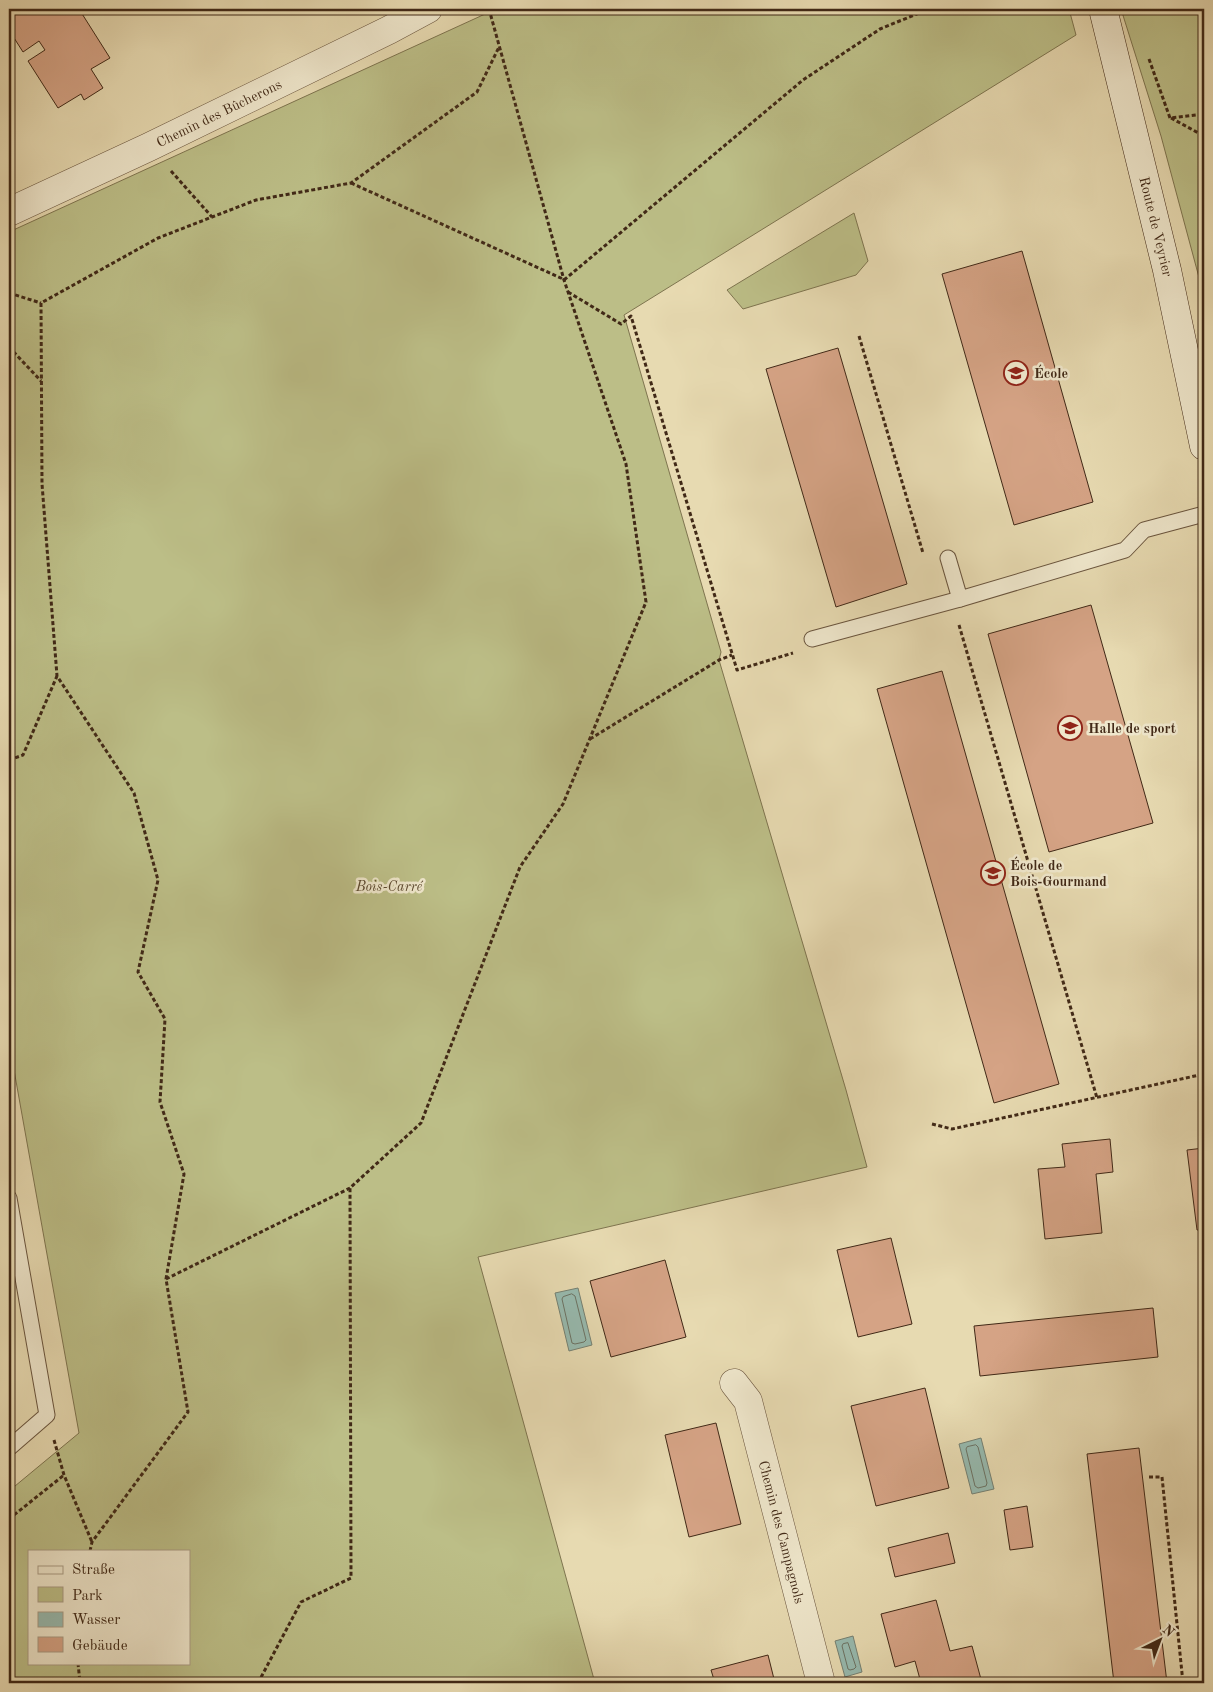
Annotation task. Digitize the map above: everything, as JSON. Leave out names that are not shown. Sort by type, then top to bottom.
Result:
[{"type":"street","name":"Chemin des Bûcherons","points":[[9,212],[390,30],[428,9]]},
{"type":"street","name":"Route de Veyrier","points":[[1103,9],[1165,260],[1204,446]]},
{"type":"street","name":"Chemin des Campagnols","points":[[734,1383],[748,1401],[821,1683]]},
{"type":"lane","points":[[812,639],[956,600],[1125,550],[1144,530],[1204,514]]},
{"type":"lane","points":[[948,558],[956,600]]},
{"type":"lane","points":[[9,1198],[47,1416],[9,1448]]},
{"type":"path","points":[[166,1279],[350,1188],[420,1122],[520,867],[563,804],[646,602],[626,464],[564,280],[489,9]]},
{"type":"path","points":[[564,280],[803,80],[880,28],[929,9]]},
{"type":"path","points":[[9,293],[41,304],[158,238],[256,200],[351,183],[477,92],[499,47]]},
{"type":"path","points":[[1148,54],[1170,118],[1204,136]]},
{"type":"path","points":[[1170,118],[1204,114]]},
{"type":"path","points":[[149,146],[212,217]]},
{"type":"path","points":[[351,183],[564,280]]},
{"type":"path","points":[[568,292],[621,324],[631,316],[737,670],[815,646],[812,639]]},
{"type":"path","points":[[9,760],[23,755],[56,676],[42,484],[41,304]]},
{"type":"path","points":[[859,336],[925,558]]},
{"type":"path","points":[[9,347],[41,382]]},
{"type":"path","points":[[956,600],[1097,1098]]},
{"type":"path","points":[[590,739],[719,660],[732,655]]},
{"type":"path","points":[[56,676],[134,793],[158,880],[138,972],[165,1019],[160,1102],[184,1174],[166,1279],[188,1412],[92,1542],[90,1550]]},
{"type":"path","points":[[932,1124],[952,1129],[1204,1074]]},
{"type":"path","points":[[258,1683],[302,1602],[351,1578],[350,1188]]},
{"type":"path","points":[[47,1416],[64,1475],[92,1542]]},
{"type":"path","points":[[9,1519],[64,1475]]},
{"type":"path","points":[[1148,1478],[1162,1477],[1183,1683]]},
{"type":"path","points":[[78,1664],[80,1683]]},
{"type":"green space","name":"Bois-Carré","points":[[496,9],[1069,9],[1076,35],[624,315],[721,652],[719,660],[867,1167],[478,1257],[595,1683],[9,1683],[9,1491],[79,1433],[9,1042],[9,232]]},
{"type":"green space","points":[[1121,9],[1204,9],[1204,296],[1161,136]]},
{"type":"green space","points":[[854,213],[868,261],[856,275],[743,309],[727,290]]},
{"type":"water","points":[[578,1288],[592,1345],[569,1351],[555,1293]]},
{"type":"water","points":[[981,1438],[994,1489],[972,1494],[959,1444]]},
{"type":"water","points":[[853,1636],[862,1672],[845,1677],[835,1641]]},
{"type":"building","points":[[9,9],[79,9],[110,58],[91,69],[103,88],[84,100],[81,94],[58,108],[28,61],[45,50],[39,41],[23,52],[9,30]]},
{"type":"building","points":[[1022,251],[1093,502],[1014,525],[942,274]]},
{"type":"building","points":[[838,348],[907,584],[836,607],[766,369]]},
{"type":"building","name":"Halle de sport","points":[[1091,605],[1153,823],[1049,852],[988,634]]},
{"type":"building","points":[[942,671],[1059,1084],[994,1103],[877,689]]},
{"type":"building","points":[[1110,1139],[1113,1172],[1096,1174],[1102,1233],[1045,1239],[1038,1169],[1065,1167],[1062,1144]]},
{"type":"building","points":[[1204,1148],[1204,1230],[1197,1230],[1187,1150]]},
{"type":"building","points":[[891,1238],[912,1324],[858,1337],[837,1250]]},
{"type":"building","points":[[665,1260],[686,1337],[611,1357],[590,1281]]},
{"type":"building","points":[[1153,1308],[1158,1357],[980,1376],[974,1326]]},
{"type":"building","points":[[925,1388],[949,1488],[876,1506],[851,1406]]},
{"type":"building","points":[[716,1423],[741,1524],[689,1537],[665,1435]]},
{"type":"building","points":[[1139,1448],[1167,1683],[1114,1683],[1087,1454]]},
{"type":"building","points":[[1027,1506],[1033,1547],[1010,1550],[1004,1510]]},
{"type":"building","points":[[948,1533],[955,1563],[895,1577],[888,1548]]},
{"type":"building","points":[[936,1600],[950,1651],[972,1646],[982,1683],[921,1683],[915,1661],[895,1667],[881,1614]]},
{"type":"building","points":[[768,1655],[775,1683],[715,1683],[711,1670]]},
{"type":"place","name":"École","points":[[1016,373]]},
{"type":"place","name":"Halle de sport","points":[[1070,728]]},
{"type":"place","name":"École de Bois-Gourmand","points":[[993,873]]}]
